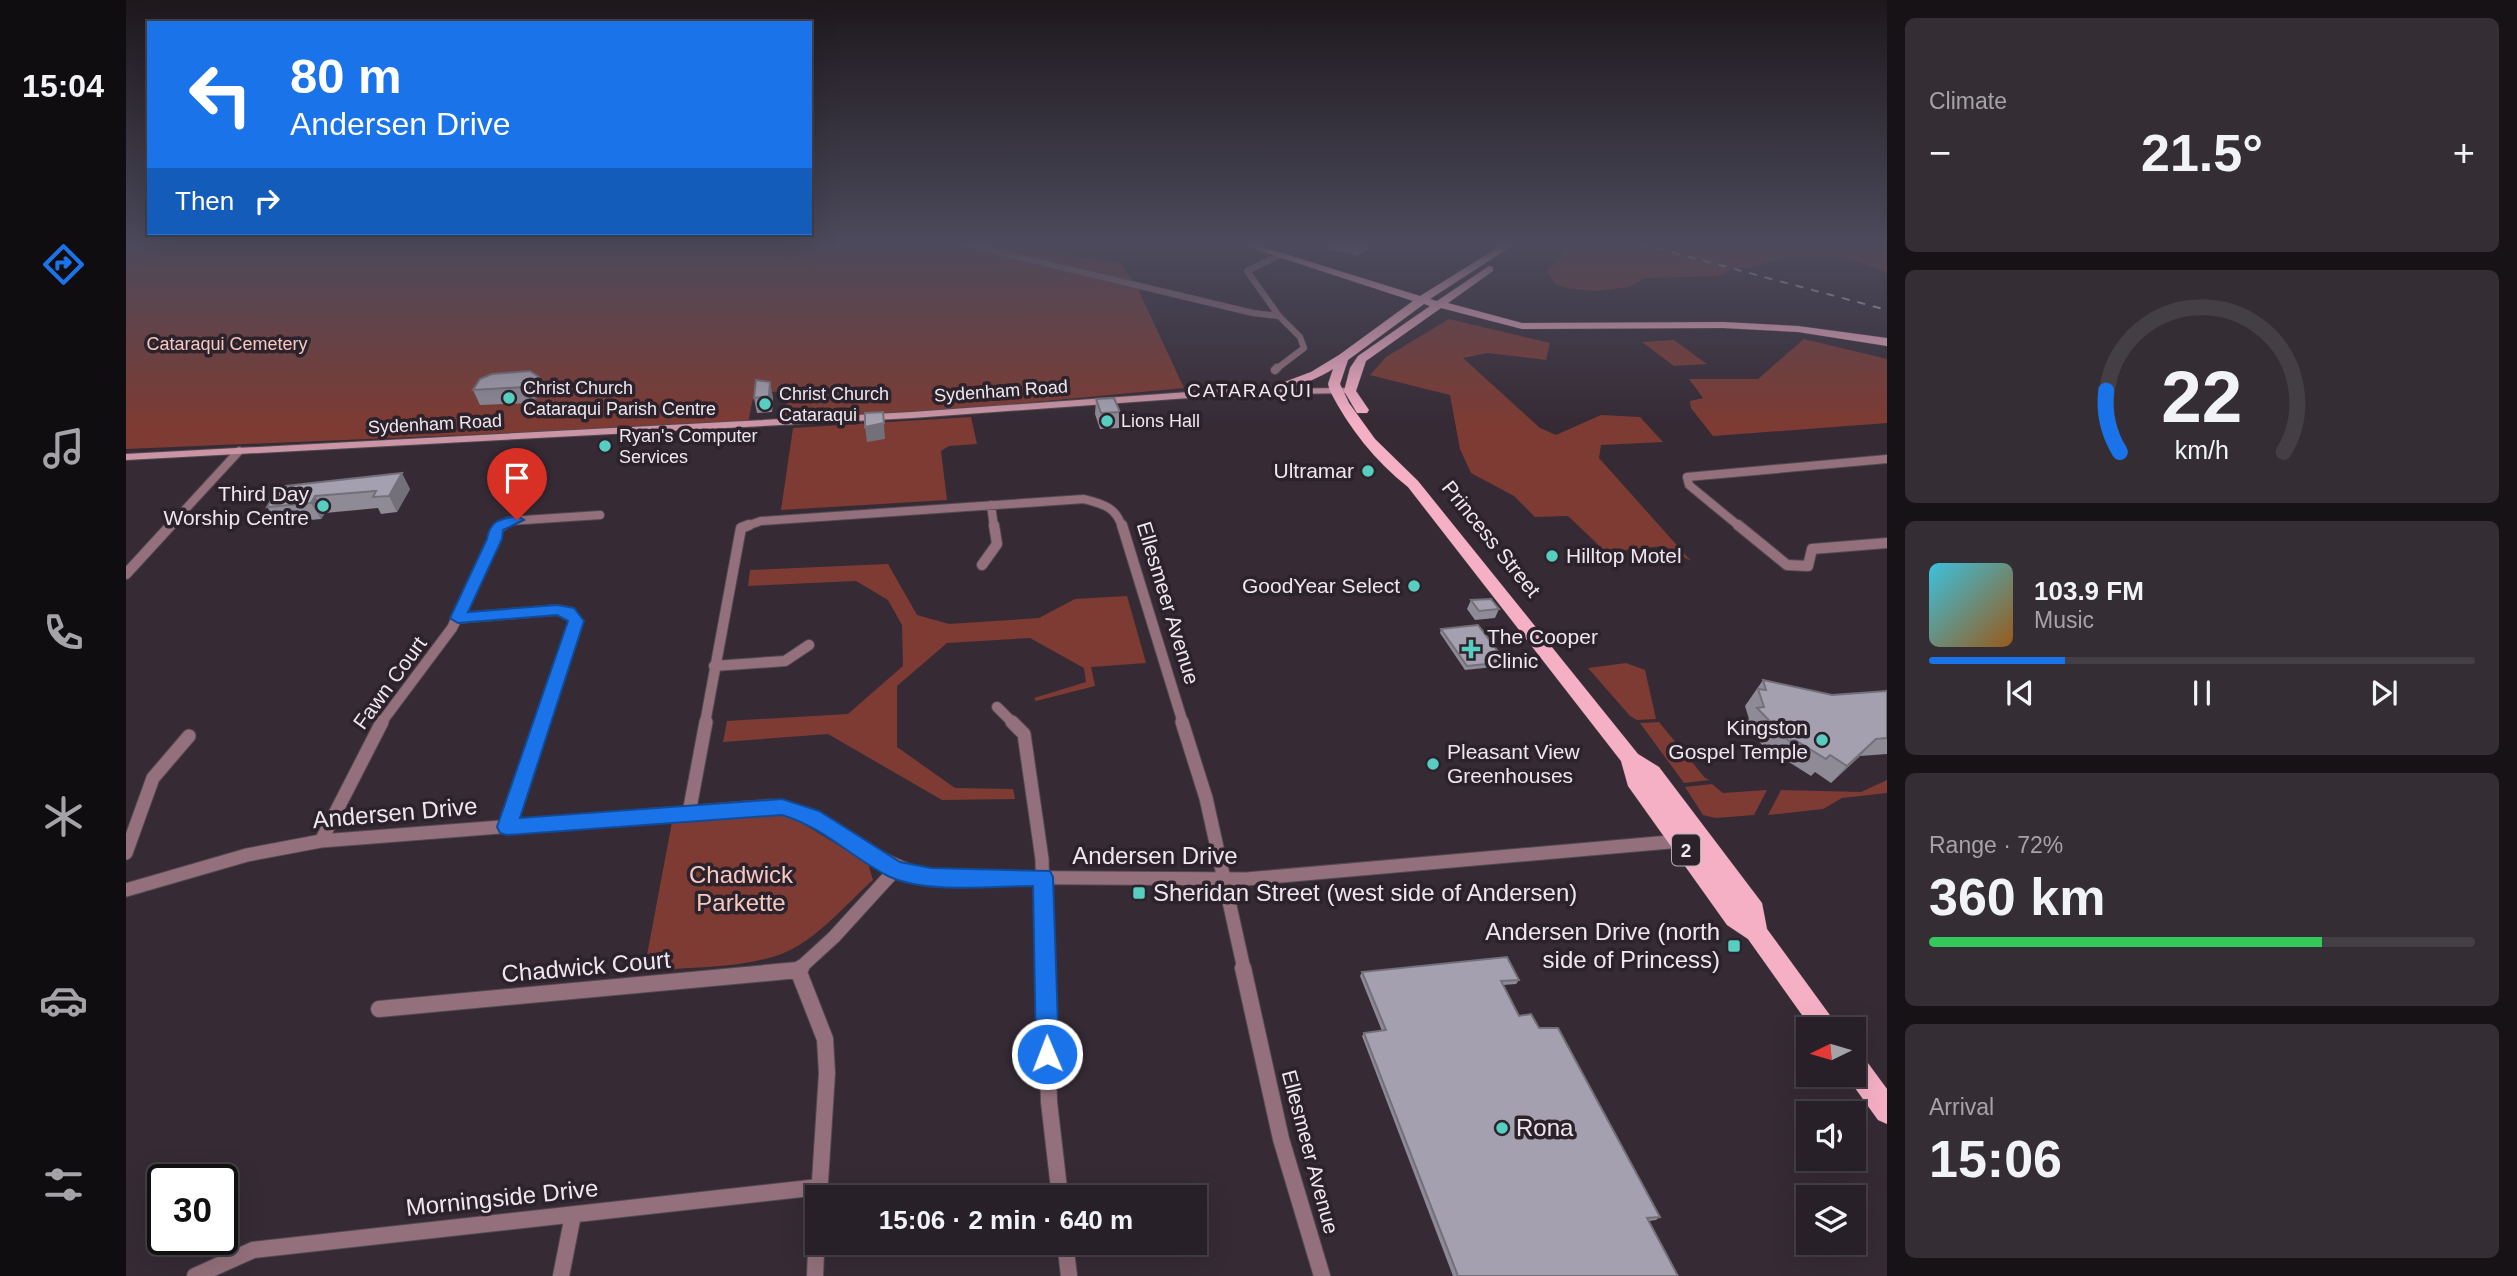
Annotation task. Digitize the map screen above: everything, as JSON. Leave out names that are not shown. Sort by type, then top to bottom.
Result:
[{"type":"main road","points":[[1277,387],[1315,375],[1419,304]]},
{"type":"main road","points":[[1343,388],[1362,359],[1442,304],[1510,324],[1557,327],[1744,326],[1810,331],[1887,342]]},
{"type":"main road","points":[[1343,358],[1343,388]]},
{"type":"main road","name":"Sydenham Road","points":[[1249,391],[1277,387],[1343,388]]},
{"type":"main road","name":"Sydenham Road","points":[[126,457],[912,415],[1249,391],[1343,388]]},
{"type":"main road","name":"Princess Street","points":[[1343,388],[1400,475],[1413,484],[1631,759],[1652,774],[1703,839],[1754,910],[1756,932]]},
{"type":"main road","name":"Princess Street","points":[[1631,759],[1634,780],[1735,918],[1756,932],[1818,1017]]},
{"type":"main road","points":[[1866,1082],[1887,1111]]},
{"type":"street","points":[[1213,304],[1279,316]]},
{"type":"street","points":[[1270,304],[1300,337],[1304,348],[1275,370]]},
{"type":"street","points":[[127,571],[239,452]]},
{"type":"street","points":[[1887,459],[1696,474],[1687,477],[1689,485],[1787,565],[1808,566],[1812,549],[1887,543]]},
{"type":"street","name":"Ellesmeer Avenue","points":[[689,813],[738,533],[746,525],[761,521],[1084,499],[1107,505],[1119,516],[1203,788],[1281,1139],[1322,1276]]},
{"type":"street","points":[[982,565],[997,544],[991,505]]},
{"type":"street","name":"Fawn Court","points":[[321,841],[375,731],[458,618],[501,523],[600,515]]},
{"type":"street","points":[[1875,544],[1887,553]]},
{"type":"street","points":[[458,618],[557,610],[568,612],[576,621],[507,827]]},
{"type":"street","points":[[714,666],[785,660],[809,645]]},
{"type":"street","points":[[997,707],[1024,733],[1042,877],[1049,1102],[1059,1185]]},
{"type":"street","points":[[126,853],[153,778],[189,736]]},
{"type":"street","name":"Andersen Drive","points":[[126,890],[247,855],[321,841],[770,806],[793,809],[813,816],[895,870],[931,877],[1224,880],[1703,839]]},
{"type":"street","points":[[819,1185],[827,1073],[825,1039],[798,971],[834,937],[895,870]]},
{"type":"street","name":"Chadwick Court","points":[[379,1009],[798,971]]},
{"type":"street","name":"Morningside Drive","points":[[195,1276],[253,1250],[573,1215],[805,1193]]},
{"type":"street","points":[[561,1276],[573,1215]]},
{"type":"street","points":[[814,1276],[815,1255]]},
{"type":"street","points":[[1067,1255],[1069,1276]]},
{"type":"green space","name":"Cataraqui Cemetery","points":[[126,304],[1145,304],[1184,388],[918,413],[784,421],[787,391],[754,393],[748,423],[126,449]]},
{"type":"green space","points":[[1449,319],[1550,343],[1546,360],[1488,353],[1463,358],[1540,428],[1556,435],[1601,415],[1640,417],[1663,442],[1601,445],[1599,458],[1691,561],[1664,546],[1606,552],[1568,516],[1535,517],[1514,496],[1471,473],[1460,449],[1450,395],[1370,375],[1386,357]]},
{"type":"green space","points":[[1804,339],[1887,359],[1887,423],[1713,436],[1691,408],[1690,401],[1703,398],[1689,379],[1758,379]]},
{"type":"green space","points":[[1674,340],[1707,364],[1674,366],[1642,342]]},
{"type":"green space","points":[[971,417],[977,444],[949,446],[941,451],[947,500],[781,510],[793,428]]},
{"type":"green space","points":[[888,564],[917,615],[949,624],[1039,618],[1075,599],[1127,596],[1146,663],[1091,667],[1095,686],[1036,701],[1034,698],[1086,682],[1084,668],[1030,638],[947,643],[897,686],[897,747],[955,788],[1013,789],[1015,799],[942,800],[828,734],[723,742],[727,721],[848,714],[903,666],[902,625],[888,600],[856,581],[748,586],[750,570]]},
{"type":"green space","points":[[1626,663],[1645,670],[1656,719],[1637,720],[1630,716],[1588,668]]},
{"type":"green space","points":[[1659,722],[1705,778],[1710,780],[1684,783],[1640,723]]},
{"type":"green space","points":[[1887,780],[1887,793],[1842,798],[1823,809],[1768,815],[1781,790],[1861,792]]},
{"type":"green space","points":[[1712,784],[1723,793],[1767,790],[1754,815],[1716,818],[1703,815],[1685,787]]},
{"type":"green space","name":"Chadwick Parkette","points":[[769,813],[795,819],[868,863],[873,880],[817,932],[779,955],[747,963],[644,971],[672,822]]},
{"type":"building","points":[[530,371],[539,377],[525,387],[473,390],[480,379],[492,374]]},
{"type":"building","points":[[756,380],[770,382],[769,396],[754,398]]},
{"type":"building","points":[[1114,398],[1120,412],[1101,413],[1096,399]]},
{"type":"building","points":[[883,412],[884,423],[865,427],[865,413]]},
{"type":"building","points":[[402,473],[389,496],[373,497],[376,491],[315,496],[311,503],[267,507],[278,488],[285,486]]},
{"type":"building","points":[[1491,599],[1499,609],[1479,611],[1471,600]]},
{"type":"building","name":"The Cooper Clinic","points":[[1478,625],[1506,662],[1467,666],[1441,629]]},
{"type":"building","name":"Kingston Gospel Temple","points":[[1763,680],[1832,695],[1887,691],[1887,738],[1876,739],[1847,766],[1830,755],[1826,759],[1795,740],[1789,741],[1757,708],[1764,707],[1758,689],[1766,690]]},
{"type":"building","name":"Rona","points":[[1507,957],[1519,980],[1501,981],[1519,1016],[1531,1014],[1539,1028],[1558,1028],[1660,1217],[1647,1218],[1678,1276],[1458,1276],[1364,1033],[1386,1030],[1362,972]]},
{"type":"railway","points":[[1863,304],[1887,310]]},
{"type":"place","name":"Christ Church Cataraqui Parish Centre","points":[[509,398]]},
{"type":"place","name":"Christ Church Cataraqui","points":[[765,404]]},
{"type":"place","name":"Lions Hall","points":[[1107,421]]},
{"type":"place","name":"Ryan's Computer Services","points":[[605,446]]},
{"type":"place","name":"Ultramar","points":[[1368,471]]},
{"type":"place","name":"Third Day Worship Centre","points":[[323,506]]},
{"type":"place","name":"Hilltop Motel","points":[[1552,556]]},
{"type":"place","name":"GoodYear Select","points":[[1414,586]]},
{"type":"place","name":"The Cooper Clinic","points":[[1471,649]]},
{"type":"place","name":"Kingston Gospel Temple","points":[[1822,740]]},
{"type":"place","name":"Pleasant View Greenhouses","points":[[1433,764]]},
{"type":"place","name":"Sheridan Street (west side of Andersen)","points":[[1139,893]]},
{"type":"place","name":"Andersen Drive (north side of Princess)","points":[[1734,946]]},
{"type":"place","name":"Rona","points":[[1502,1128]]},
{"type":"district","name":"CATARAQUI","points":[[1250,390]]},
{"type":"route","points":[[517,520],[501,523],[496,530],[495,539],[458,618],[557,610],[568,612],[576,621],[507,827],[747,807],[782,807],[813,816],[895,870],[931,877],[1042,877],[1047,1054]]}]
